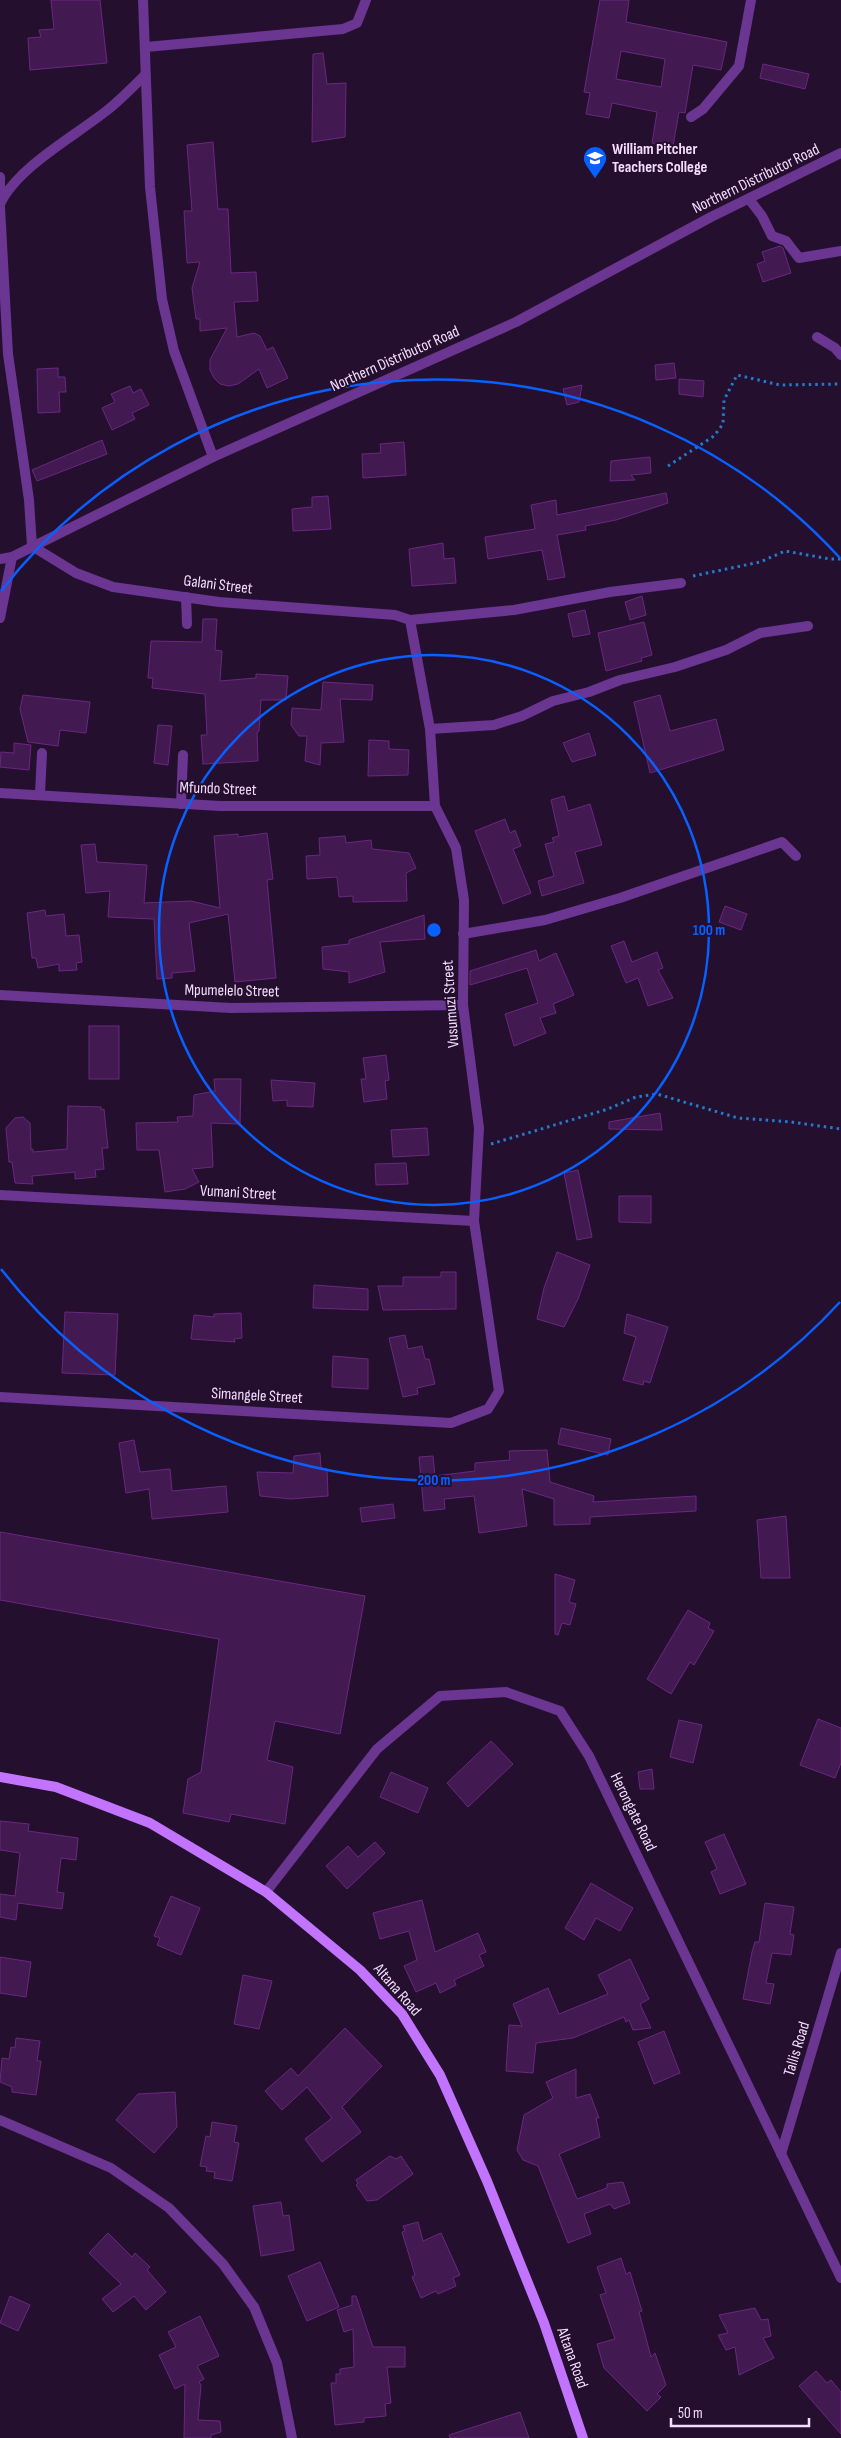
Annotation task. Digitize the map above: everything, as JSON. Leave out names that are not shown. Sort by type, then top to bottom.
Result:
[{"type":"main road","name":"Altana Road","points":[[0,1777],[56,1787],[150,1823],[266,1892],[360,1970],[402,2014],[440,2075],[487,2181],[544,2323],[583,2438]]},
{"type":"street","points":[[143,0],[146,47],[144,76],[150,186],[162,299],[174,351],[214,457]]},
{"type":"street","points":[[146,47],[343,28],[358,24],[366,0]]},
{"type":"street","points":[[691,117],[703,109],[739,66],[751,0]]},
{"type":"street","points":[[32,546],[29,500],[8,354],[0,205],[5,193],[24,172],[109,108],[144,76]]},
{"type":"street","name":"Northern Distributor Road","points":[[0,559],[12,557],[214,457],[516,322],[748,199],[841,153]]},
{"type":"street","points":[[0,177],[0,191]]},
{"type":"street","points":[[748,199],[762,216],[772,236],[786,241],[799,258],[841,251]]},
{"type":"street","points":[[817,337],[835,348],[841,355]]},
{"type":"street","name":"Galani Street","points":[[32,546],[76,573],[113,587],[186,597],[328,612],[395,615],[410,620],[514,610],[610,592],[681,583]]},
{"type":"street","points":[[0,618],[12,557]]},
{"type":"street","points":[[186,597],[187,624]]},
{"type":"street","name":"Vusumuzi Street","points":[[410,620],[430,730],[436,806],[456,848],[464,900],[464,1005],[479,1128],[474,1221],[499,1390]]},
{"type":"street","points":[[430,730],[494,725],[522,716],[553,701],[589,692],[620,680],[675,667],[726,650],[760,633],[808,626]]},
{"type":"street","points":[[40,794],[42,752]]},
{"type":"street","points":[[181,804],[183,755]]},
{"type":"street","name":"Mfundo Street","points":[[0,793],[220,806],[436,806]]},
{"type":"street","points":[[463,934],[545,920],[620,898],[782,842],[796,856]]},
{"type":"street","name":"Mpumelelo Street","points":[[0,994],[231,1008],[464,1005]]},
{"type":"street","name":"Vumani Street","points":[[0,1195],[474,1221]]},
{"type":"street","name":"Simangele Street","points":[[0,1397],[452,1422],[488,1410],[499,1390]]},
{"type":"street","name":"Herongate Road","points":[[266,1892],[377,1749],[440,1696],[506,1692],[560,1711],[589,1756],[841,2278]]},
{"type":"street","name":"Tallis Road","points":[[781,2154],[841,1953]]},
{"type":"street","points":[[0,2120],[111,2168],[168,2208],[223,2264],[254,2307],[277,2363],[292,2438]]},
{"type":"path","points":[[668,466],[714,436],[723,424],[724,400],[737,375],[780,385],[841,384]]},
{"type":"path","points":[[693,576],[760,562],[785,551],[830,559],[841,559]]},
{"type":"path","points":[[478,1146],[496,1143],[608,1109],[636,1097],[657,1094],[738,1118],[791,1122],[841,1129]]},
{"type":"building","points":[[51,0],[100,0],[107,63],[30,70],[28,38],[41,37],[39,30],[54,29]]},
{"type":"building","points":[[600,0],[629,0],[626,22],[727,42],[721,70],[693,65],[685,113],[679,112],[673,146],[652,143],[657,112],[612,103],[609,118],[586,114],[590,93],[584,92]],"holes":[[[621,51],[665,59],[661,87],[616,79]]]},
{"type":"building","points":[[323,53],[327,84],[346,83],[345,137],[312,142],[313,54]]},
{"type":"building","points":[[763,64],[809,74],[805,89],[760,78]]},
{"type":"building","points":[[213,142],[218,209],[228,209],[231,273],[256,272],[258,301],[234,302],[237,337],[254,333],[260,336],[267,350],[273,347],[288,378],[267,388],[259,369],[238,384],[229,386],[220,384],[210,370],[210,360],[227,328],[200,331],[200,319],[196,319],[192,288],[200,262],[187,263],[184,211],[192,211],[187,145]]},
{"type":"building","points":[[780,246],[783,248],[791,273],[763,282],[757,264],[765,261],[762,252]]},
{"type":"building","points":[[674,363],[676,378],[656,380],[655,365]]},
{"type":"building","points":[[58,368],[58,377],[65,377],[66,392],[59,392],[60,412],[38,413],[37,369]]},
{"type":"building","points":[[679,379],[704,381],[703,397],[679,394]]},
{"type":"building","points":[[582,385],[579,402],[567,405],[563,389]]},
{"type":"building","points":[[130,386],[133,393],[141,389],[149,405],[132,413],[135,419],[112,430],[102,408],[115,402],[111,394]]},
{"type":"building","points":[[102,440],[107,454],[37,481],[32,470]]},
{"type":"building","points":[[404,442],[406,475],[363,478],[362,454],[381,453],[380,444]]},
{"type":"building","points":[[650,457],[651,473],[631,475],[635,480],[610,481],[611,461]]},
{"type":"building","points":[[666,493],[668,503],[616,520],[585,526],[586,530],[557,535],[565,577],[548,580],[542,550],[488,559],[485,537],[535,529],[531,505],[556,500],[557,515]]},
{"type":"building","points":[[328,496],[331,529],[293,531],[292,509],[312,507],[312,497]]},
{"type":"building","points":[[443,543],[444,559],[454,558],[456,583],[412,586],[409,549]]},
{"type":"building","points":[[642,596],[646,615],[630,620],[625,602]]},
{"type":"building","points":[[585,610],[590,634],[573,637],[568,614]]},
{"type":"building","points":[[203,619],[217,619],[215,650],[222,651],[220,681],[256,678],[256,674],[288,676],[286,700],[261,700],[259,731],[257,732],[258,761],[203,764],[201,735],[207,735],[205,694],[152,688],[153,678],[148,678],[151,641],[202,642]]},
{"type":"building","points":[[644,622],[652,655],[641,658],[642,661],[606,671],[598,633]]},
{"type":"building","points":[[323,682],[373,685],[372,700],[340,699],[344,742],[321,743],[320,765],[305,761],[307,736],[299,736],[291,725],[292,708],[321,710]]},
{"type":"building","points":[[23,695],[90,702],[86,733],[60,730],[58,746],[28,742],[20,709]]},
{"type":"building","points":[[660,695],[670,731],[716,719],[724,750],[650,773],[634,702]]},
{"type":"building","points":[[158,725],[172,726],[168,765],[154,763]]},
{"type":"building","points":[[589,733],[596,755],[572,762],[563,743]]},
{"type":"building","points":[[369,740],[389,741],[389,749],[409,750],[408,775],[368,776]]},
{"type":"building","points":[[14,743],[31,745],[29,770],[0,767],[1,752],[14,753]]},
{"type":"building","points":[[564,796],[568,811],[590,804],[602,845],[575,852],[584,883],[542,896],[538,881],[554,876],[545,844],[554,842],[552,838],[559,836],[551,800]]},
{"type":"building","points":[[505,819],[510,833],[515,830],[521,846],[513,849],[531,893],[503,904],[475,831]]},
{"type":"building","points":[[267,833],[273,879],[267,880],[276,978],[235,982],[228,914],[189,923],[195,971],[172,973],[172,978],[157,979],[154,919],[108,917],[110,891],[86,893],[81,845],[95,844],[97,862],[147,865],[144,903],[191,901],[220,908],[214,836],[238,834],[238,837]]},
{"type":"building","points":[[345,836],[346,843],[371,840],[372,849],[409,853],[416,868],[406,873],[407,901],[353,902],[353,896],[339,897],[337,877],[307,879],[306,856],[320,855],[319,838]]},
{"type":"building","points":[[725,906],[747,914],[741,930],[719,922]]},
{"type":"building","points":[[45,910],[46,916],[64,914],[66,936],[79,935],[82,962],[76,963],[77,970],[59,971],[59,964],[38,968],[36,958],[32,958],[27,913]]},
{"type":"building","points":[[424,915],[425,939],[380,942],[385,972],[349,983],[349,972],[323,969],[322,947],[349,944],[349,940]]},
{"type":"building","points":[[624,941],[632,962],[657,952],[663,968],[658,970],[673,998],[648,1006],[638,978],[626,983],[611,946]]},
{"type":"building","points":[[536,950],[539,961],[556,953],[574,995],[553,1004],[556,1013],[540,1018],[546,1033],[514,1046],[505,1014],[538,1003],[527,968],[470,985],[470,971]]},
{"type":"building","points":[[89,1026],[119,1026],[119,1079],[89,1079]]},
{"type":"building","points":[[386,1055],[389,1080],[385,1081],[387,1099],[364,1102],[361,1079],[366,1079],[363,1058]]},
{"type":"building","points":[[214,1079],[241,1079],[240,1124],[211,1123],[213,1167],[192,1169],[199,1182],[185,1189],[165,1192],[159,1150],[137,1150],[136,1123],[178,1122],[177,1117],[193,1116],[194,1095],[215,1091]]},
{"type":"building","points":[[271,1080],[315,1083],[313,1107],[287,1106],[287,1100],[273,1101]]},
{"type":"building","points":[[68,1106],[101,1107],[101,1110],[104,1109],[108,1148],[102,1148],[104,1169],[95,1170],[96,1177],[75,1179],[75,1172],[32,1176],[33,1184],[15,1183],[12,1162],[9,1162],[6,1128],[15,1118],[23,1117],[30,1123],[31,1150],[33,1149],[33,1152],[67,1149]]},
{"type":"building","points":[[660,1113],[662,1130],[609,1129],[609,1122]]},
{"type":"building","points":[[427,1128],[429,1155],[393,1157],[391,1130]]},
{"type":"building","points":[[406,1163],[408,1184],[376,1185],[375,1164]]},
{"type":"building","points":[[578,1170],[592,1237],[577,1240],[564,1173]]},
{"type":"building","points":[[619,1196],[651,1196],[651,1223],[619,1222]]},
{"type":"building","points":[[557,1252],[590,1265],[578,1299],[564,1327],[537,1319],[544,1288]]},
{"type":"building","points":[[441,1272],[456,1272],[456,1309],[383,1310],[378,1286],[403,1286],[403,1277],[441,1277]]},
{"type":"building","points":[[314,1285],[368,1289],[368,1310],[313,1308]]},
{"type":"building","points":[[65,1312],[118,1314],[115,1375],[62,1373]]},
{"type":"building","points":[[241,1313],[242,1338],[234,1339],[235,1342],[191,1339],[194,1315],[214,1317],[214,1314]]},
{"type":"building","points":[[627,1314],[668,1327],[650,1383],[644,1381],[643,1385],[623,1380],[636,1337],[624,1333]]},
{"type":"building","points":[[405,1335],[408,1349],[422,1346],[425,1359],[429,1359],[435,1384],[417,1388],[418,1394],[403,1397],[389,1338]]},
{"type":"building","points":[[333,1356],[368,1359],[368,1389],[332,1387]]},
{"type":"building","points":[[561,1428],[611,1439],[608,1455],[558,1444]]},
{"type":"building","points":[[134,1440],[140,1472],[170,1469],[172,1491],[226,1486],[228,1512],[152,1519],[149,1489],[126,1493],[119,1443]]},
{"type":"building","points":[[547,1450],[550,1482],[594,1496],[593,1502],[696,1496],[696,1511],[590,1517],[590,1524],[554,1525],[554,1499],[522,1489],[527,1526],[479,1533],[474,1496],[444,1499],[445,1509],[424,1511],[419,1457],[433,1456],[435,1476],[475,1471],[475,1463],[510,1460],[509,1451]]},
{"type":"building","points":[[320,1453],[321,1468],[327,1469],[328,1496],[291,1499],[260,1496],[257,1472],[293,1473],[294,1456]]},
{"type":"building","points":[[393,1504],[395,1518],[362,1522],[360,1508]]},
{"type":"building","points":[[786,1516],[790,1578],[761,1578],[757,1520]]},
{"type":"building","points":[[0,1532],[365,1596],[340,1734],[275,1721],[267,1760],[293,1767],[285,1824],[231,1814],[229,1822],[183,1813],[188,1779],[201,1772],[219,1639],[0,1600]]},
{"type":"building","points":[[555,1574],[575,1580],[569,1602],[576,1604],[570,1625],[562,1623],[558,1635],[555,1634]]},
{"type":"building","points":[[688,1610],[710,1623],[708,1628],[714,1631],[694,1665],[690,1662],[671,1694],[647,1679]]},
{"type":"building","points":[[818,1719],[841,1728],[841,1763],[835,1778],[800,1765]]},
{"type":"building","points":[[679,1720],[702,1725],[693,1763],[670,1757]]},
{"type":"building","points":[[491,1741],[513,1764],[468,1807],[447,1783]]},
{"type":"building","points":[[652,1769],[654,1789],[640,1789],[638,1772]]},
{"type":"building","points":[[391,1772],[428,1788],[418,1813],[380,1797]]},
{"type":"building","points":[[0,1821],[29,1824],[28,1831],[78,1838],[76,1860],[61,1858],[57,1892],[64,1893],[62,1909],[18,1903],[16,1920],[0,1917],[0,1894],[15,1896],[20,1853],[0,1850]]},
{"type":"building","points":[[724,1834],[746,1884],[720,1894],[711,1872],[717,1869],[705,1842]]},
{"type":"building","points":[[375,1842],[385,1853],[347,1889],[326,1866],[348,1846],[358,1857]]},
{"type":"building","points":[[591,1883],[633,1908],[620,1931],[596,1918],[584,1940],[565,1928]]},
{"type":"building","points":[[171,1896],[200,1908],[181,1955],[157,1945],[160,1938],[154,1936]]},
{"type":"building","points":[[422,1900],[435,1952],[478,1933],[486,1952],[479,1955],[484,1966],[454,1980],[456,1985],[440,1993],[436,1983],[416,1992],[404,1966],[417,1960],[409,1931],[380,1939],[373,1913]]},
{"type":"building","points":[[765,1903],[794,1907],[790,1934],[794,1935],[791,1955],[772,1953],[766,1983],[774,1984],[770,2004],[743,1999],[752,1952],[755,1942],[759,1942]]},
{"type":"building","points":[[0,1957],[31,1962],[26,1997],[0,1993]]},
{"type":"building","points":[[630,1959],[649,1999],[640,2004],[651,2028],[633,2030],[629,2020],[626,2022],[624,2017],[573,2038],[536,2043],[533,2073],[506,2071],[509,2025],[522,2026],[513,2004],[548,1988],[559,2014],[608,1994],[598,1975]]},
{"type":"building","points":[[243,1975],[272,1981],[259,2029],[234,2024]]},
{"type":"building","points":[[345,2028],[382,2066],[342,2107],[361,2132],[322,2162],[305,2139],[332,2118],[307,2087],[282,2110],[265,2091],[291,2068],[298,2076]]},
{"type":"building","points":[[664,2031],[680,2073],[654,2084],[638,2042]]},
{"type":"building","points":[[16,2038],[40,2041],[37,2061],[41,2061],[36,2095],[12,2092],[12,2087],[0,2082],[2,2058],[9,2059],[11,2047],[15,2048]]},
{"type":"building","points":[[576,2069],[576,2098],[590,2094],[599,2118],[596,2118],[600,2137],[559,2154],[577,2199],[607,2188],[607,2184],[623,2182],[630,2203],[614,2209],[610,2204],[584,2214],[591,2234],[568,2243],[538,2166],[523,2160],[517,2150],[524,2115],[553,2098],[546,2082]]},
{"type":"building","points":[[175,2092],[177,2127],[154,2153],[116,2120],[138,2094]]},
{"type":"building","points":[[212,2122],[237,2126],[234,2142],[239,2143],[232,2181],[214,2178],[215,2172],[206,2171],[207,2167],[200,2166],[206,2136],[210,2137]]},
{"type":"building","points":[[390,2156],[396,2159],[401,2156],[413,2174],[377,2200],[367,2201],[356,2185],[358,2183],[356,2180]]},
{"type":"building","points":[[281,2202],[283,2216],[289,2215],[294,2250],[261,2256],[253,2206]]},
{"type":"building","points":[[418,2222],[423,2241],[441,2233],[460,2275],[453,2278],[456,2286],[438,2294],[436,2291],[421,2298],[412,2277],[415,2275],[402,2232],[405,2231],[403,2226]]},
{"type":"building","points":[[108,2233],[132,2257],[135,2253],[150,2267],[147,2270],[166,2292],[146,2310],[134,2296],[113,2312],[102,2299],[121,2284],[89,2253]]},
{"type":"building","points":[[621,2258],[626,2274],[630,2272],[642,2311],[639,2312],[651,2357],[655,2353],[666,2385],[657,2394],[661,2397],[647,2411],[604,2368],[597,2344],[615,2339],[600,2295],[606,2293],[597,2267]]},
{"type":"building","points":[[320,2262],[339,2307],[307,2321],[288,2276]]},
{"type":"building","points":[[10,2296],[30,2305],[18,2331],[0,2323]]},
{"type":"building","points":[[352,2296],[356,2296],[373,2347],[405,2347],[405,2367],[387,2367],[391,2403],[385,2404],[386,2416],[364,2418],[364,2422],[335,2425],[331,2383],[336,2383],[336,2374],[340,2374],[340,2369],[354,2367],[353,2329],[344,2332],[337,2310],[352,2305]]},
{"type":"building","points":[[755,2308],[761,2320],[768,2319],[771,2336],[763,2338],[774,2358],[739,2375],[735,2347],[726,2350],[718,2335],[728,2333],[719,2315]]},
{"type":"building","points":[[200,2316],[219,2356],[197,2366],[204,2379],[199,2382],[201,2385],[198,2420],[220,2421],[221,2432],[211,2435],[211,2438],[184,2438],[185,2384],[175,2389],[159,2355],[176,2347],[168,2332]]},
{"type":"building","points":[[816,2371],[827,2383],[831,2380],[841,2392],[841,2434],[799,2386]]},
{"type":"building","points":[[520,2412],[529,2438],[450,2438],[449,2435]]},
{"type":"place","name":"William Pitcher Teachers College","points":[[595,179]]}]
